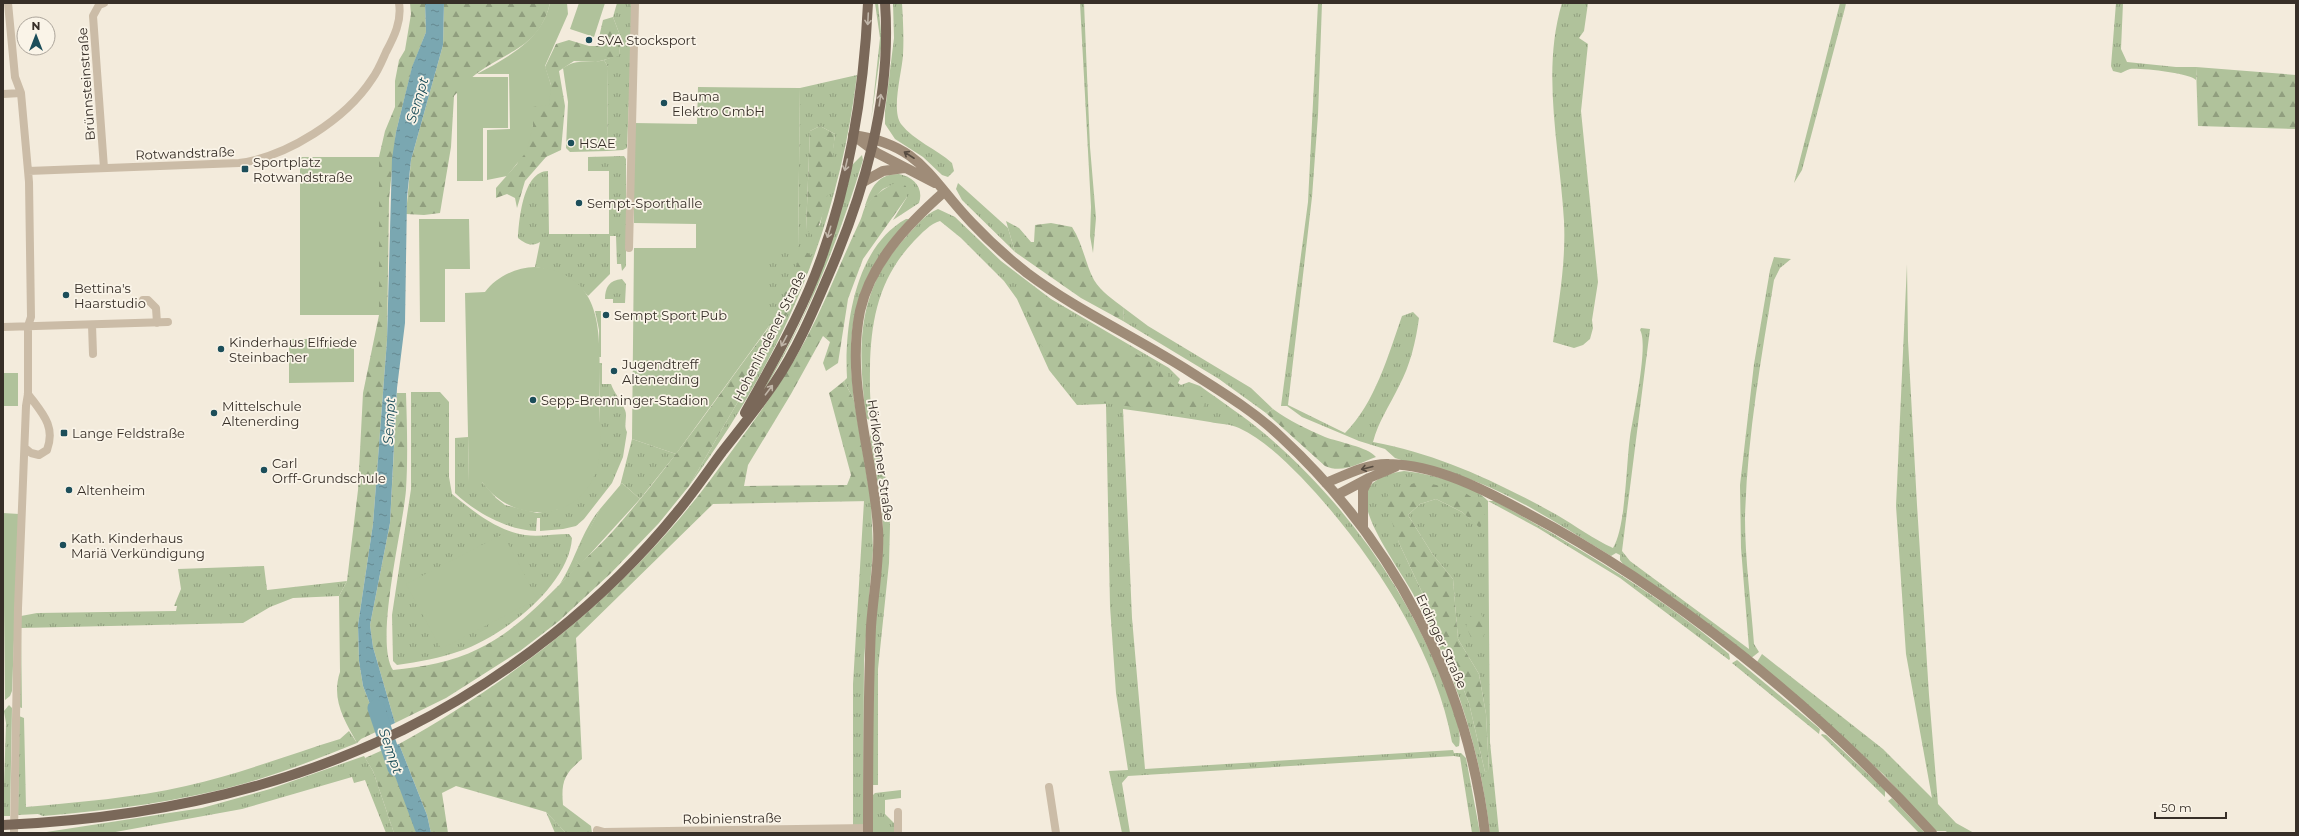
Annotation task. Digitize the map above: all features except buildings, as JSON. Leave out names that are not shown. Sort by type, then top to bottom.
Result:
[{"type":"main road","name":"Hohenlindener Straße","points":[[729,443],[786,337],[815,275],[839,195],[853,135],[861,81],[868,3]]},
{"type":"main road","points":[[3,825],[32,824],[127,814],[199,800],[273,781],[337,758],[400,731],[461,698],[533,650],[614,580],[678,511],[774,383],[801,339],[843,243],[863,182],[871,149],[885,71],[887,36],[885,3]]},
{"type":"street","points":[[8,3],[15,77],[21,93],[28,171],[31,317],[28,326],[28,394],[18,608],[14,833]]},
{"type":"street","name":"Brünnsteinstraße","points":[[104,3],[99,5],[93,16],[104,168]]},
{"type":"street","name":"Rotwandstraße","points":[[28,171],[259,161],[268,158],[333,121],[355,100],[373,79],[398,26],[399,3]]},
{"type":"street","points":[[629,248],[635,3]]},
{"type":"street","points":[[3,94],[21,93]]},
{"type":"street","points":[[853,135],[871,149],[941,188]]},
{"type":"street","name":"Erdinger Straße","points":[[853,135],[873,138],[890,143],[920,162],[972,223],[1029,274],[1079,308],[1191,371],[1235,402],[1279,435],[1337,495],[1378,547],[1416,612],[1444,671],[1470,751],[1485,833]]},
{"type":"street","points":[[863,182],[883,171],[904,168]]},
{"type":"street","name":"Hörlkofener Straße","points":[[868,831],[868,702],[878,532],[873,480],[859,395],[856,348],[857,330],[865,294],[882,260],[941,188]]},
{"type":"street","points":[[143,300],[148,300],[156,308],[157,323]]},
{"type":"street","points":[[3,327],[168,322]]},
{"type":"street","points":[[92,325],[93,354]]},
{"type":"street","points":[[25,448],[31,453],[39,455],[47,450],[51,432],[49,422],[28,394]]},
{"type":"street","points":[[1326,483],[1364,468],[1387,464],[1405,465],[1445,475],[1488,492],[1546,522],[1614,563],[1660,595],[1752,664],[1821,724],[1887,785],[1932,833]]},
{"type":"street","points":[[1337,495],[1368,478],[1387,470],[1405,465]]},
{"type":"street","points":[[1363,527],[1363,490],[1368,478]]},
{"type":"street","points":[[1049,788],[1056,833]]},
{"type":"street","points":[[898,812],[898,833]]},
{"type":"street","name":"Robinienstraße","points":[[597,830],[604,832],[868,831]]},
{"type":"green space","points":[[410,3],[425,3],[426,32],[412,68],[396,132],[389,199],[387,340],[373,524],[358,625],[359,661],[363,686],[380,730],[361,739],[357,743],[340,709],[338,700],[337,691],[340,672],[339,596],[347,581],[358,490],[363,393],[379,315],[379,157],[385,131],[395,107],[395,81],[399,60],[405,50],[411,14]]},
{"type":"green space","points":[[444,3],[550,3],[545,18],[539,29],[530,39],[476,74],[454,96],[451,147],[440,213],[424,215],[406,214],[411,160],[443,45]]},
{"type":"green space","points":[[550,3],[567,3],[568,14],[545,66],[551,85],[549,105],[533,107],[533,125],[527,151],[507,176],[487,180],[487,130],[510,129],[509,74],[477,74],[512,54],[532,37],[546,16]]},
{"type":"green space","points":[[579,3],[605,3],[594,37],[570,29]]},
{"type":"green space","points":[[617,3],[633,3],[627,148],[623,150],[607,151],[608,67],[604,60],[619,55],[621,38],[613,17]]},
{"type":"green space","points":[[875,3],[878,3],[882,41],[871,121],[880,38]]},
{"type":"green space","points":[[893,3],[902,3],[903,22],[903,55],[897,100],[898,118],[901,124],[912,135],[940,153],[952,163],[954,171],[948,177],[942,175],[923,157],[895,139],[885,124],[885,111],[894,38]]},
{"type":"green space","points":[[1080,3],[1084,3],[1090,147],[1096,218],[1093,253],[1090,236],[1091,207]]},
{"type":"green space","points":[[1318,3],[1322,3],[1318,115],[1312,197],[1288,405],[1345,433],[1365,408],[1373,393],[1386,363],[1402,316],[1413,312],[1419,318],[1409,362],[1403,378],[1381,421],[1373,442],[1421,454],[1491,481],[1557,515],[1613,548],[1621,526],[1630,437],[1642,365],[1643,350],[1640,330],[1641,328],[1650,329],[1622,551],[1630,561],[1749,649],[1741,548],[1740,485],[1754,364],[1770,270],[1774,257],[1791,259],[1780,268],[1774,280],[1755,399],[1752,428],[1746,488],[1746,550],[1754,644],[1759,652],[1750,659],[1623,564],[1620,560],[1620,555],[1616,553],[1611,556],[1546,516],[1477,482],[1395,458],[1385,449],[1359,441],[1302,417],[1287,406],[1281,406],[1308,202]]},
{"type":"green space","points":[[1562,3],[1588,3],[1584,31],[1579,38],[1588,44],[1581,111],[1598,282],[1592,320],[1593,328],[1590,339],[1583,345],[1574,348],[1553,342],[1562,282],[1564,251],[1564,221],[1552,84],[1556,30]]},
{"type":"green space","points":[[1840,3],[1846,3],[1845,8],[1802,170],[1794,183]]},
{"type":"green space","points":[[2116,3],[2123,3],[2121,49],[2127,62],[2176,67],[2196,67],[2196,80],[2192,77],[2184,75],[2154,70],[2130,69],[2121,73],[2113,71],[2111,66]]},
{"type":"green space","points":[[613,17],[621,38],[619,56],[596,62],[574,61],[559,71],[565,106],[561,150],[546,157],[525,181],[517,208],[515,198],[507,194],[496,198],[496,188],[517,164],[533,125],[533,106],[551,85],[545,67],[556,44],[569,40],[589,46],[597,46],[603,20]]},
{"type":"green space","points":[[604,60],[608,67],[607,151],[570,152],[566,148],[568,102],[563,68],[579,62]]},
{"type":"green space","points":[[2196,67],[2296,75],[2296,129],[2198,126]]},
{"type":"green space","points":[[857,75],[848,132],[836,187],[820,240],[778,341],[722,439],[689,486],[776,336],[767,330],[769,326],[769,249],[798,249],[800,88]],"holes":[[[820,126],[835,134],[828,186],[820,225],[806,230],[810,131]]]},
{"type":"green space","points":[[457,77],[508,77],[508,128],[483,128],[483,181],[457,181]]},
{"type":"green space","points":[[698,87],[800,88],[798,250],[769,250],[769,326],[676,454],[632,439],[634,248],[696,248],[696,224],[634,223],[634,123],[697,124]]},
{"type":"green space","points":[[820,126],[835,134],[827,199],[814,236],[806,230],[810,131]]},
{"type":"green space","points":[[862,155],[863,160],[853,192],[831,254],[805,314],[791,343],[758,400],[803,317],[827,254],[852,165]]},
{"type":"green space","points":[[624,156],[626,159],[626,266],[622,271],[621,264],[617,264],[616,236],[610,236],[610,274],[588,296],[578,286],[557,273],[535,267],[540,242],[529,244],[518,238],[521,209],[528,187],[533,179],[540,173],[548,171],[549,234],[609,234],[609,171],[588,171],[588,157]]},
{"type":"green space","points":[[300,157],[379,157],[379,315],[300,315]]},
{"type":"green space","points":[[899,174],[909,178],[919,188],[919,203],[893,220],[907,197],[897,183],[883,189],[865,206],[876,183],[886,176]]},
{"type":"green space","points":[[897,182],[906,186],[907,197],[863,259],[848,299],[838,363],[826,371],[823,363],[830,342],[823,336],[791,394],[748,465],[744,486],[847,485],[851,475],[829,393],[844,381],[854,400],[871,501],[713,504],[576,638],[582,759],[571,769],[565,779],[563,784],[563,805],[591,826],[592,833],[566,833],[546,812],[456,786],[442,793],[448,833],[431,833],[427,815],[399,744],[487,690],[529,660],[569,628],[644,558],[679,520],[749,428],[796,357],[820,310],[866,205],[880,192]]},
{"type":"green space","points":[[958,183],[1008,228],[1015,252],[962,200],[956,189]]},
{"type":"green space","points":[[938,209],[955,217],[1001,261],[1051,299],[1169,368],[1180,379],[1178,383],[1181,385],[1189,382],[1200,386],[1265,434],[1320,487],[1345,515],[1368,545],[1408,608],[1425,642],[1451,702],[1457,721],[1460,738],[1459,746],[1456,747],[1452,742],[1443,706],[1431,670],[1395,599],[1350,534],[1326,504],[1287,463],[1256,438],[1236,427],[1188,418],[1123,409],[1132,618],[1145,769],[1453,750],[1454,753],[1461,753],[1466,758],[1480,833],[1472,833],[1460,757],[1454,756],[1128,776],[1122,783],[1130,833],[1122,833],[1109,771],[1128,770],[1116,693],[1110,606],[1106,404],[1077,405],[1049,370],[1017,299],[1004,281],[961,238],[940,221],[930,226],[914,241],[902,255],[885,284],[879,300],[872,332],[870,394],[874,419],[872,422],[866,418],[863,393],[862,345],[864,322],[869,300],[877,278],[889,257],[921,221],[933,211]]},
{"type":"green space","points":[[419,219],[469,219],[470,269],[445,269],[445,322],[420,322]]},
{"type":"green space","points":[[906,219],[909,219],[876,261],[865,282],[858,302],[853,324],[851,347],[854,400],[844,381],[847,378],[848,335],[856,290],[864,268],[875,248],[889,232]]},
{"type":"green space","points":[[1006,221],[1019,228],[1031,242],[1034,242],[1035,225],[1051,223],[1072,227],[1079,240],[1094,280],[1104,292],[1124,308],[1123,321],[1081,298],[1015,252]]},
{"type":"green space","points":[[803,250],[812,256],[809,269],[782,324],[773,321]]},
{"type":"green space","points":[[1907,264],[1908,341],[1917,505],[1929,695],[1938,804],[1956,823],[1974,833],[1944,833],[1947,831],[1935,831],[1883,774],[1757,662],[1762,654],[1883,749],[1932,798],[1906,654],[1896,506]]},
{"type":"green space","name":"Sepp-Brenninger-Stadion","points":[[528,267],[559,272],[577,283],[588,297],[595,314],[599,334],[600,355],[600,454],[596,471],[587,488],[575,501],[560,509],[544,512],[527,511],[510,505],[495,496],[482,482],[469,482],[465,293],[485,292],[501,277],[507,274]]},
{"type":"green space","points":[[622,279],[626,284],[625,303],[613,303],[613,299],[605,299],[606,291],[609,285],[614,281]]},
{"type":"green space","points":[[1029,287],[1088,327],[1165,370],[1171,384],[1183,391],[1190,388],[1206,399],[1203,408],[1185,414],[1082,400],[1053,371],[1019,294]]},
{"type":"green space","points":[[1124,308],[1148,326],[1251,388],[1273,409],[1266,413],[1219,379],[1123,321]]},
{"type":"green space","points":[[595,311],[601,311],[601,357],[599,357],[599,330]]},
{"type":"green space","points":[[767,330],[776,336],[689,486],[659,523],[610,574],[559,621],[520,651],[446,698],[395,723],[373,647],[370,625],[390,523],[397,393],[406,393],[407,466],[404,507],[388,611],[388,656],[393,670],[437,663],[468,654],[514,627],[535,608],[614,530],[635,506],[693,432]]},
{"type":"green space","points":[[289,339],[354,339],[354,382],[289,383]]},
{"type":"green space","points":[[599,363],[602,363],[602,384],[611,384],[625,410],[625,427],[627,432],[623,457],[612,483],[584,519],[576,526],[540,531],[540,518],[537,518],[536,531],[525,530],[503,524],[492,519],[472,507],[455,493],[455,438],[468,437],[469,482],[482,482],[496,498],[505,505],[537,513],[558,509],[577,498],[600,450]]},
{"type":"green space","points":[[3,373],[18,373],[18,406],[3,406]]},
{"type":"green space","points":[[411,392],[440,392],[449,402],[449,477],[452,494],[495,525],[515,533],[530,536],[569,534],[572,538],[568,556],[559,574],[531,607],[513,622],[477,644],[460,651],[429,660],[397,665],[393,661],[392,615],[411,489]]},
{"type":"green space","points":[[1273,409],[1312,431],[1325,437],[1366,450],[1376,457],[1351,467],[1338,469],[1325,466],[1266,413]]},
{"type":"green space","points":[[873,426],[877,428],[889,498],[890,526],[889,563],[878,669],[878,785],[872,785],[873,656],[883,533],[882,509],[870,437]]},
{"type":"green space","points":[[632,439],[676,454],[640,499],[622,483],[620,486]]},
{"type":"green space","points":[[1398,472],[1413,472],[1449,480],[1472,489],[1488,501],[1490,742],[1499,833],[1490,833],[1486,801],[1472,739],[1463,709],[1440,649],[1412,592],[1383,544],[1366,505],[1366,495],[1371,485],[1387,475]],"holes":[[[1388,494],[1481,503],[1480,527],[1462,512],[1436,499],[1420,504],[1408,515],[1433,555],[1453,579],[1458,639],[1479,674],[1486,714],[1489,770],[1485,772],[1469,703],[1442,635],[1399,543]]]},
{"type":"green space","points":[[1419,481],[1462,491],[1481,503],[1485,517],[1480,528],[1462,512],[1436,499],[1420,504],[1408,515],[1433,555],[1453,579],[1458,639],[1479,674],[1486,714],[1489,771],[1485,772],[1469,703],[1442,635],[1399,543],[1386,504],[1388,494]]},
{"type":"green space","points":[[622,483],[640,499],[580,565],[574,558],[600,509]]},
{"type":"green space","points":[[864,501],[871,501],[873,550],[864,660],[863,833],[853,833],[853,684]]},
{"type":"green space","points":[[1488,501],[1495,501],[1526,518],[1616,572],[1674,611],[1702,632],[1729,654],[1730,659],[1729,660],[1620,578],[1538,528]]},
{"type":"green space","points":[[600,509],[575,558],[580,565],[560,584],[566,575],[583,536]]},
{"type":"green space","points":[[3,513],[19,514],[12,691],[10,696],[5,700]]},
{"type":"green space","points":[[503,534],[537,599],[441,649],[406,584]]},
{"type":"green space","points":[[264,566],[267,590],[347,581],[339,596],[293,598],[270,607],[243,623],[21,628],[22,708],[19,707],[21,616],[37,613],[176,611],[177,606],[174,606],[181,589],[178,569]]},
{"type":"green space","points":[[1474,609],[1480,611],[1486,627],[1483,638],[1473,642],[1466,626]]},
{"type":"green space","points":[[1737,660],[1820,729],[1819,734],[1732,663]]},
{"type":"green space","points":[[9,705],[12,708],[10,816],[3,816],[6,723],[4,711]]},
{"type":"green space","points":[[19,716],[24,718],[26,807],[126,797],[186,786],[244,770],[340,739],[349,731],[357,743],[274,774],[221,790],[170,800],[94,811],[43,816],[38,814],[18,815]]},
{"type":"green space","points":[[1821,735],[1826,735],[1885,790],[1885,797]]},
{"type":"green space","points":[[385,749],[416,833],[394,833],[373,771],[365,758]]},
{"type":"green space","points":[[364,756],[373,771],[394,833],[386,833],[365,780],[354,783],[352,777],[242,809],[110,833],[40,833],[202,808],[270,789]]},
{"type":"green space","points":[[901,790],[901,798],[885,800],[885,814],[895,824],[895,833],[871,833],[872,796],[875,793]]},
{"type":"green space","points":[[1892,798],[1925,833],[1919,833],[1888,801]]},
{"type":"green space","points":[[546,812],[566,833],[555,833]]},
{"type":"water","points":[[425,3],[444,3],[443,45],[411,160],[407,197],[405,323],[397,388],[390,523],[370,625],[373,647],[395,723],[380,730],[363,686],[359,661],[358,625],[373,524],[387,340],[392,159],[396,132],[412,67],[426,32]]},
{"type":"water","points":[[399,744],[427,815],[431,833],[416,833],[385,749]]},
{"type":"waterway","name":"Sempt","points":[[376,708],[396,768]]},
{"type":"place","name":"SVA Stocksport","points":[[589,40]]},
{"type":"place","name":"Bauma Elektro GmbH","points":[[664,103]]},
{"type":"place","name":"HSAE","points":[[571,143]]},
{"type":"place","name":"Sportplatz Rotwandstraße","points":[[245,169]]},
{"type":"place","name":"Sempt-Sporthalle","points":[[579,203]]},
{"type":"place","name":"Bettina's Haarstudio","points":[[66,295]]},
{"type":"place","name":"Sempt Sport Pub","points":[[606,315]]},
{"type":"place","name":"Kinderhaus Elfriede Steinbacher","points":[[221,349]]},
{"type":"place","name":"Jugendtreff Altenerding","points":[[614,371]]},
{"type":"place","name":"Sepp-Brenninger-Stadion","points":[[533,400]]},
{"type":"place","name":"Mittelschule Altenerding","points":[[214,413]]},
{"type":"place","name":"Lange Feldstraße","points":[[64,433]]},
{"type":"place","name":"Carl Orff-Grundschule","points":[[264,470]]},
{"type":"place","name":"Altenheim","points":[[69,490]]},
{"type":"place","name":"Kath. Kinderhaus Mariä Verkündigung","points":[[63,545]]}]
